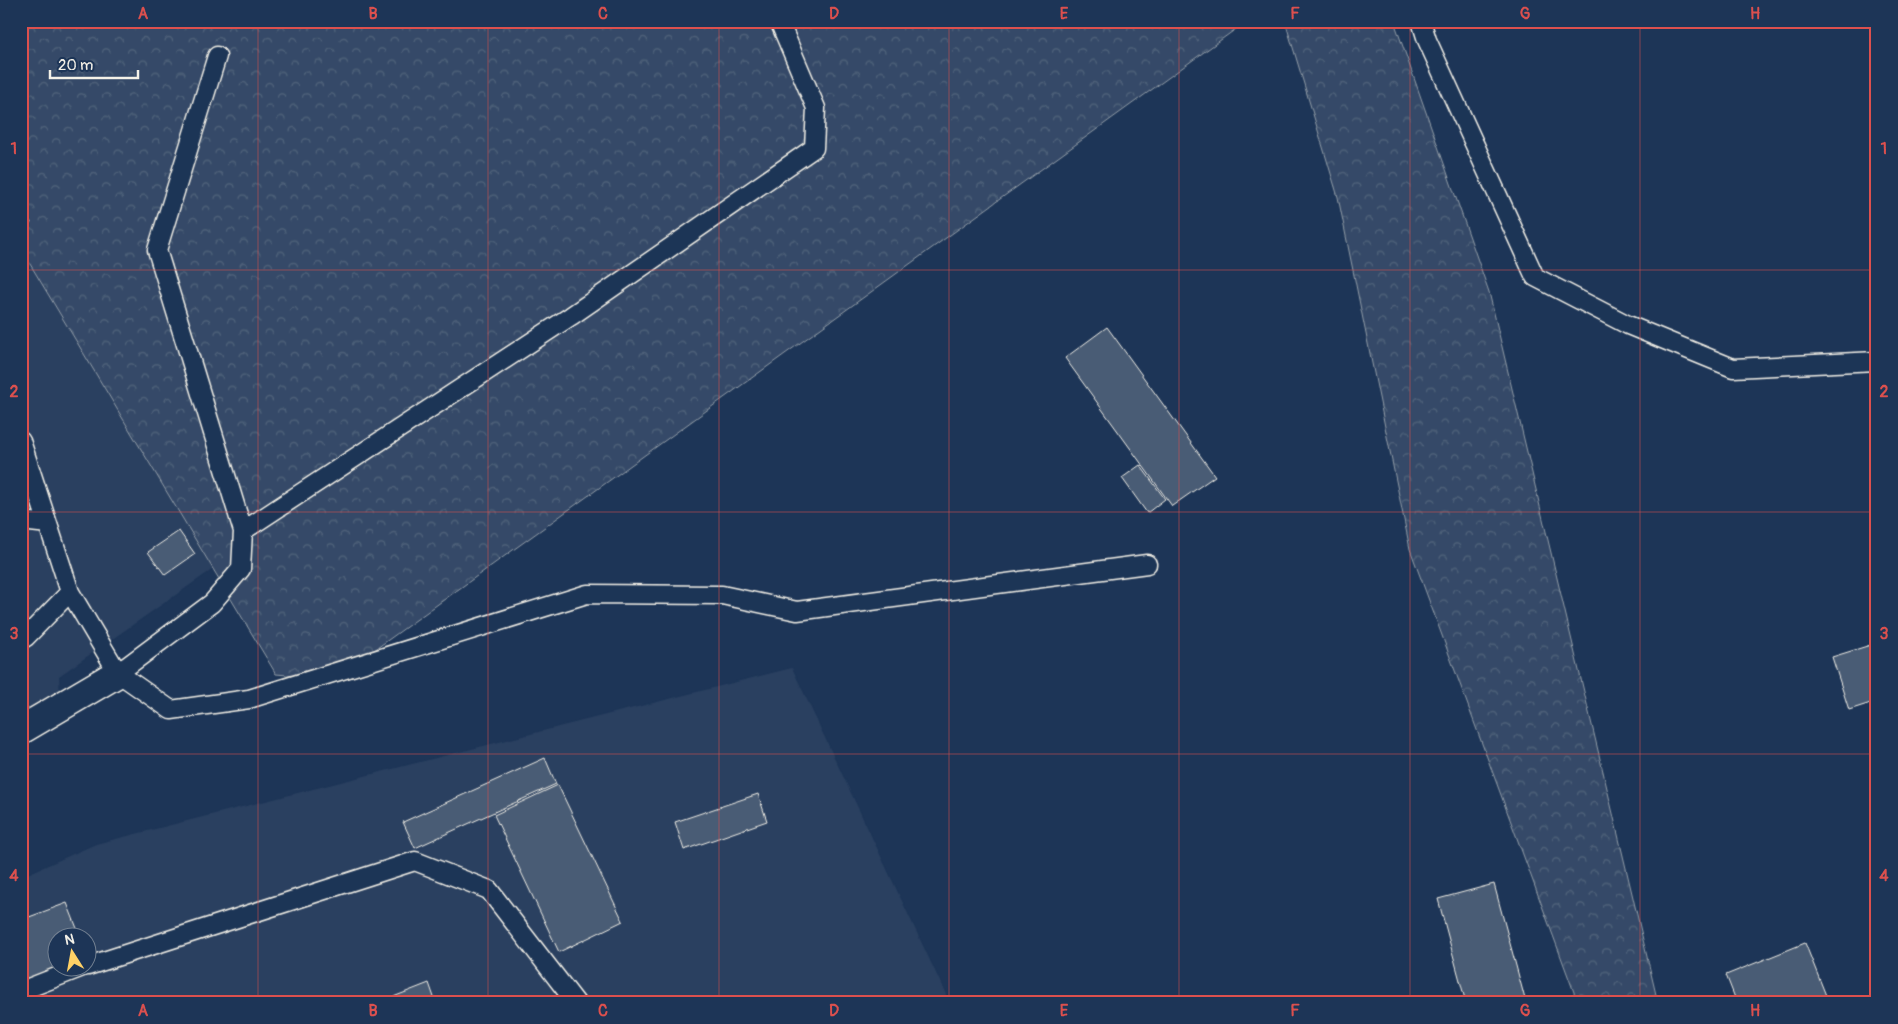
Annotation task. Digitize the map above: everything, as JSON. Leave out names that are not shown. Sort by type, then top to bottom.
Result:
[{"type":"street","points":[[21,730],[118,673]]},
{"type":"lane","points":[[243,531],[571,316],[814,148],[816,108],[780,21]]},
{"type":"lane","points":[[1421,21],[1427,40],[1536,276],[1628,325],[1733,368],[1877,361]]},
{"type":"lane","points":[[118,673],[212,603],[241,569],[243,531],[157,250],[217,56]]},
{"type":"lane","points":[[21,441],[70,592],[118,673],[172,710],[249,699],[587,594],[722,595],[797,611],[1147,564]]},
{"type":"lane","points":[[21,521],[48,524]]},
{"type":"lane","points":[[21,640],[70,592]]},
{"type":"lane","points":[[98,962],[415,861],[489,890],[576,1003]]},
{"type":"lane","points":[[21,991],[60,976]]},
{"type":"shaded area","points":[[21,249],[213,569],[59,676],[60,700],[21,722]]},
{"type":"shaded area","points":[[792,668],[950,1003],[21,1003],[21,877],[96,844]]},
{"type":"green space","points":[[21,21],[1247,21],[334,679],[276,674],[21,249]]},
{"type":"green space","points":[[1285,21],[1394,21],[1489,292],[1658,1003],[1578,1003],[1410,549],[1338,197]]},
{"type":"building","points":[[21,206],[31,223],[21,229]]},
{"type":"building","points":[[1107,327],[1215,476],[1172,506],[1065,358]]},
{"type":"building","points":[[1140,465],[1165,499],[1147,513],[1122,478]]},
{"type":"building","points":[[179,531],[195,554],[165,575],[148,552]]},
{"type":"building","points":[[1877,643],[1877,701],[1849,710],[1832,657]]},
{"type":"building","points":[[545,758],[556,784],[415,848],[403,822]]},
{"type":"building","points":[[558,785],[623,921],[559,952],[494,815]]},
{"type":"building","points":[[758,794],[767,821],[684,850],[675,822]]},
{"type":"building","points":[[1494,884],[1526,1003],[1466,1003],[1438,899]]},
{"type":"building","points":[[67,903],[76,926],[48,926],[48,971],[21,981],[21,920]]},
{"type":"building","points":[[1805,943],[1829,1003],[1737,1003],[1726,975]]},
{"type":"building","points":[[429,983],[436,1003],[378,1003]]}]
